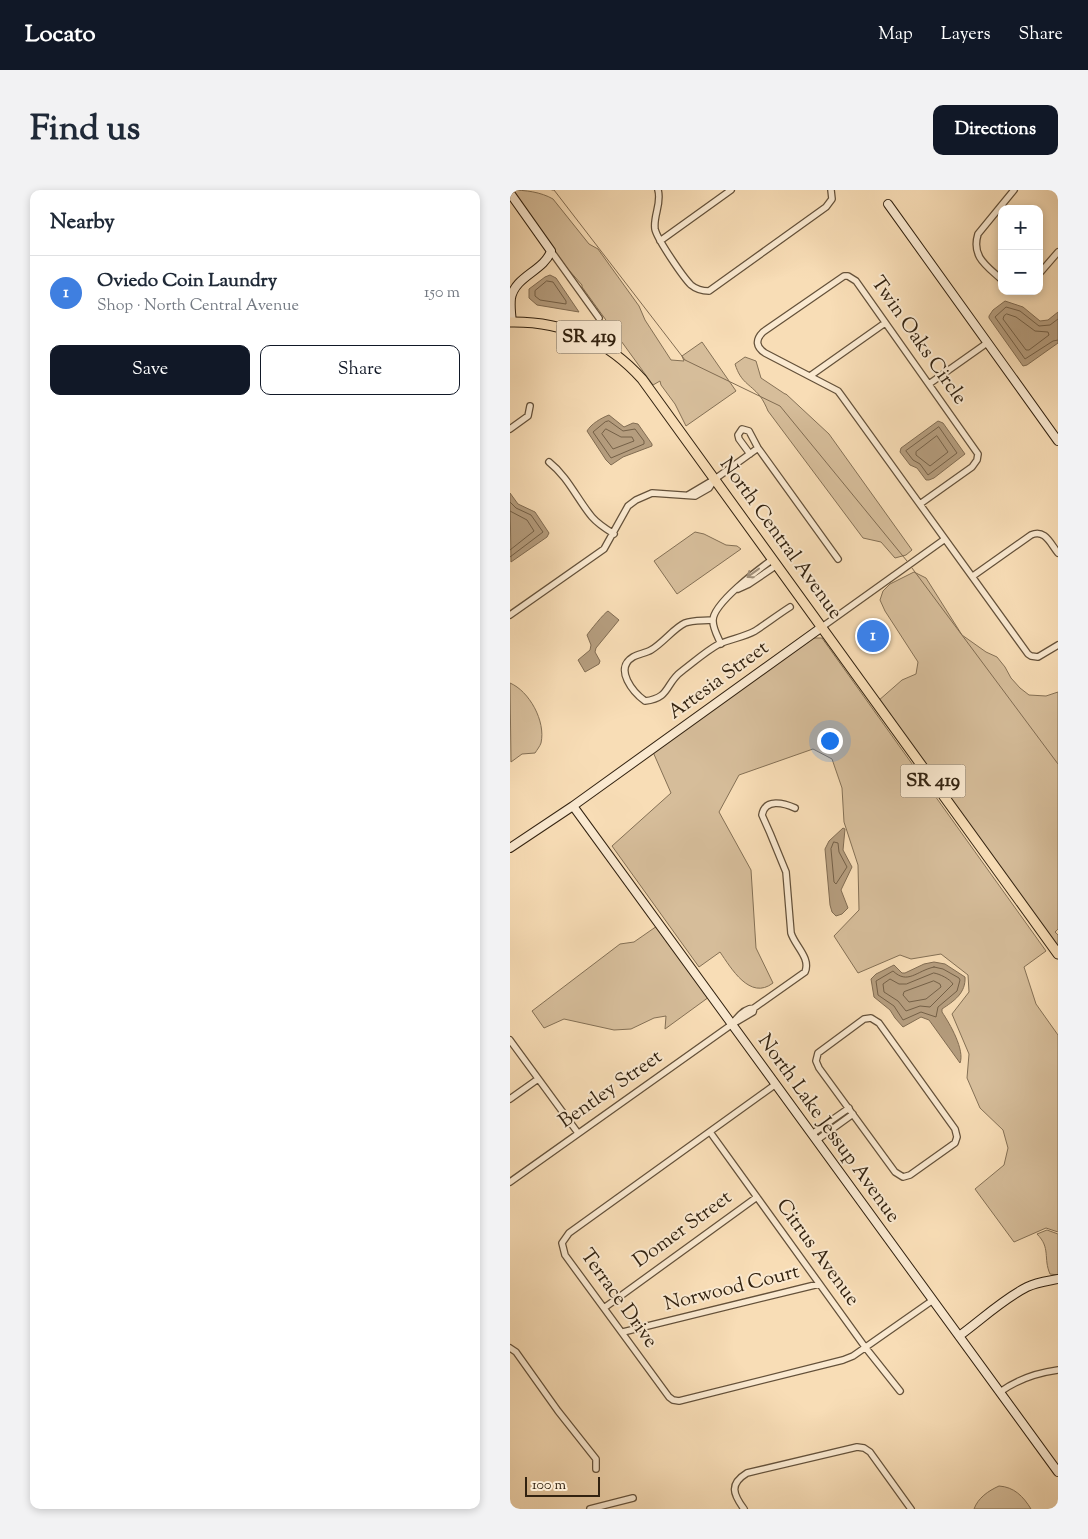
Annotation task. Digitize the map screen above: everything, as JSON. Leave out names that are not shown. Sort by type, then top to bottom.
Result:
[{"type":"main road","name":"North Central Avenue","points":[[511,322],[552,325],[591,338],[624,360],[650,388],[1058,954]]},
{"type":"street","points":[[658,190],[660,195],[655,217],[655,229],[660,241],[692,285],[702,291],[709,291],[826,207],[832,199],[831,190]]},
{"type":"street","points":[[660,241],[731,190]]},
{"type":"street","points":[[998,276],[981,259],[977,251],[976,242],[978,234],[1014,190]]},
{"type":"street","points":[[512,199],[599,318]]},
{"type":"street","points":[[888,204],[1058,441]]},
{"type":"street","points":[[511,322],[511,296],[520,282],[544,263],[551,251]]},
{"type":"street","points":[[1043,269],[1058,252]]},
{"type":"street","name":"Twin Oaks Circle","points":[[920,504],[972,466],[977,460],[978,454],[856,281],[848,276],[844,276],[759,336],[757,343],[761,351],[810,376],[841,395],[1024,649],[1032,656],[1038,657],[1043,656],[1058,645]]},
{"type":"street","points":[[810,376],[885,323]]},
{"type":"street","points":[[929,384],[987,342]]},
{"type":"street","points":[[510,429],[528,416],[530,406]]},
{"type":"street","points":[[750,454],[738,439],[739,432],[745,429],[749,431],[758,448],[838,559]]},
{"type":"street","points":[[510,615],[604,549],[628,506],[643,496],[652,493],[688,495],[715,479],[758,448]]},
{"type":"street","points":[[549,462],[559,470],[591,516],[614,534]]},
{"type":"street","points":[[973,576],[1036,533],[1042,533],[1058,553]]},
{"type":"street","name":"Artesia Street","points":[[510,848],[573,806],[945,539]]},
{"type":"street","points":[[720,644],[712,620],[721,604],[746,578],[775,562]]},
{"type":"street","points":[[712,620],[686,622],[650,651],[632,657],[624,671],[626,680],[636,695],[645,701],[654,700],[664,695],[678,673],[720,644],[754,631],[790,606]]},
{"type":"street","name":"Bentley Street","points":[[510,1182],[731,1025],[753,1012],[754,1008],[802,974],[806,969],[804,957],[793,941],[791,933],[786,872],[762,815],[763,810],[770,804],[780,802],[795,808]]},
{"type":"street","name":"North Lake Jessup Avenue","points":[[573,806],[1058,1472]]},
{"type":"street","points":[[871,1018],[879,1023],[955,1129],[958,1137],[955,1143],[910,1175],[903,1177],[895,1172],[849,1108],[819,1068],[816,1061],[818,1052],[864,1019],[871,1018]]},
{"type":"street","points":[[510,1040],[578,1133]]},
{"type":"street","points":[[510,1099],[538,1078]]},
{"type":"street","name":"Terrace Drive","points":[[776,1084],[564,1238],[563,1249],[565,1255],[669,1397],[679,1401],[843,1360],[865,1347],[932,1300]]},
{"type":"street","points":[[815,1137],[832,1120],[849,1108]]},
{"type":"street","points":[[815,1137],[837,1126],[853,1114]]},
{"type":"street","points":[[832,1120],[837,1126]]},
{"type":"street","name":"Citrus Avenue","points":[[710,1132],[865,1347],[900,1391]]},
{"type":"street","name":"Domer Street","points":[[604,1308],[757,1197]]},
{"type":"street","points":[[959,1336],[1028,1286],[1058,1279]]},
{"type":"street","name":"Norwood Court","points":[[623,1332],[819,1284]]},
{"type":"street","points":[[510,1348],[516,1352],[558,1411],[596,1459],[596,1469]]},
{"type":"street","points":[[1000,1392],[1014,1382],[1030,1376],[1058,1370]]},
{"type":"street","points":[[744,1509],[734,1493],[735,1484],[747,1473],[857,1447],[864,1448],[870,1452],[911,1509]]},
{"type":"street","points":[[590,1509],[633,1498]]},
{"type":"shaded area","points":[[511,190],[533,192],[553,199],[589,244],[598,249],[639,306],[645,320],[671,360],[684,361],[682,356],[702,342],[736,391],[686,426],[660,381],[653,385]]},
{"type":"shaded area","points":[[745,357],[756,361],[761,378],[786,394],[829,434],[912,550],[906,555],[895,558],[881,542],[863,538],[768,411],[760,396],[740,375],[735,364]]},
{"type":"shaded area","points":[[695,532],[741,549],[677,594],[654,561]]},
{"type":"shaded area","points":[[914,572],[926,578],[962,635],[986,652],[997,657],[1020,688],[1029,695],[1046,696],[1058,692],[1058,929],[1055,932],[1058,935],[1058,949],[878,701],[902,680],[916,674],[918,662],[880,600],[883,591],[890,584]]},
{"type":"shaded area","points":[[814,638],[822,638],[1046,951],[1024,967],[1036,1004],[1058,1035],[1058,1232],[1046,1228],[1014,1242],[975,1189],[1004,1165],[1008,1148],[1003,1130],[980,1108],[967,1078],[969,1054],[952,1014],[969,992],[968,975],[941,954],[911,959],[900,955],[858,973],[834,936],[859,910],[858,865],[844,822],[842,788],[832,759],[813,749],[739,775],[719,812],[751,870],[756,948],[773,983],[765,987],[757,988],[742,980],[720,952],[699,967],[612,846],[671,793],[653,752]]},
{"type":"shaded area","points":[[510,683],[524,693],[529,700],[538,716],[542,734],[541,743],[535,753],[522,754],[511,762]]},
{"type":"shaded area","points":[[657,926],[709,997],[665,1029],[666,1016],[654,1018],[631,1029],[614,1030],[564,1019],[544,1028],[532,1011],[620,944],[634,942]]},
{"type":"shaded area","points":[[1047,1230],[1058,1234],[1058,1275],[1050,1274],[1044,1244],[1037,1234]]},
{"type":"shaded area","points":[[999,1486],[1009,1488],[1018,1493],[1031,1509],[974,1509],[984,1495]]},
{"type":"water","points":[[550,275],[556,278],[579,312],[537,305],[529,298],[529,289]]},
{"type":"water","points":[[1005,301],[1023,307],[1040,321],[1048,320],[1058,312],[1058,343],[1027,365],[1023,366],[989,318],[993,310]]},
{"type":"water","points":[[609,415],[624,427],[633,423],[638,424],[652,446],[623,457],[611,465],[587,431],[596,422]]},
{"type":"water","points":[[938,421],[943,423],[965,454],[934,478],[926,480],[917,468],[910,465],[900,452],[901,448]]},
{"type":"water","points":[[510,493],[518,504],[535,512],[549,533],[547,537],[511,562]]},
{"type":"water","points":[[608,611],[619,620],[596,648],[595,652],[600,661],[599,664],[585,672],[578,660],[590,650],[591,645],[587,635]]},
{"type":"water","points":[[843,828],[845,829],[843,850],[852,867],[841,890],[848,908],[842,914],[836,916],[832,912],[830,905],[825,849],[829,841]]},
{"type":"water","points":[[934,962],[945,964],[965,977],[964,988],[955,1000],[942,1009],[959,1044],[960,1063],[929,1020],[921,1017],[903,1027],[890,1010],[874,997],[871,979],[876,974],[894,965],[902,973],[905,973],[924,964]]},
{"type":"waterway","points":[[552,190],[554,190],[685,360],[780,406],[907,561]]},
{"type":"waterway","points":[[912,568],[1058,764]]},
{"type":"place","name":"Oviedo Coin Laundry","points":[[873,636]]}]
